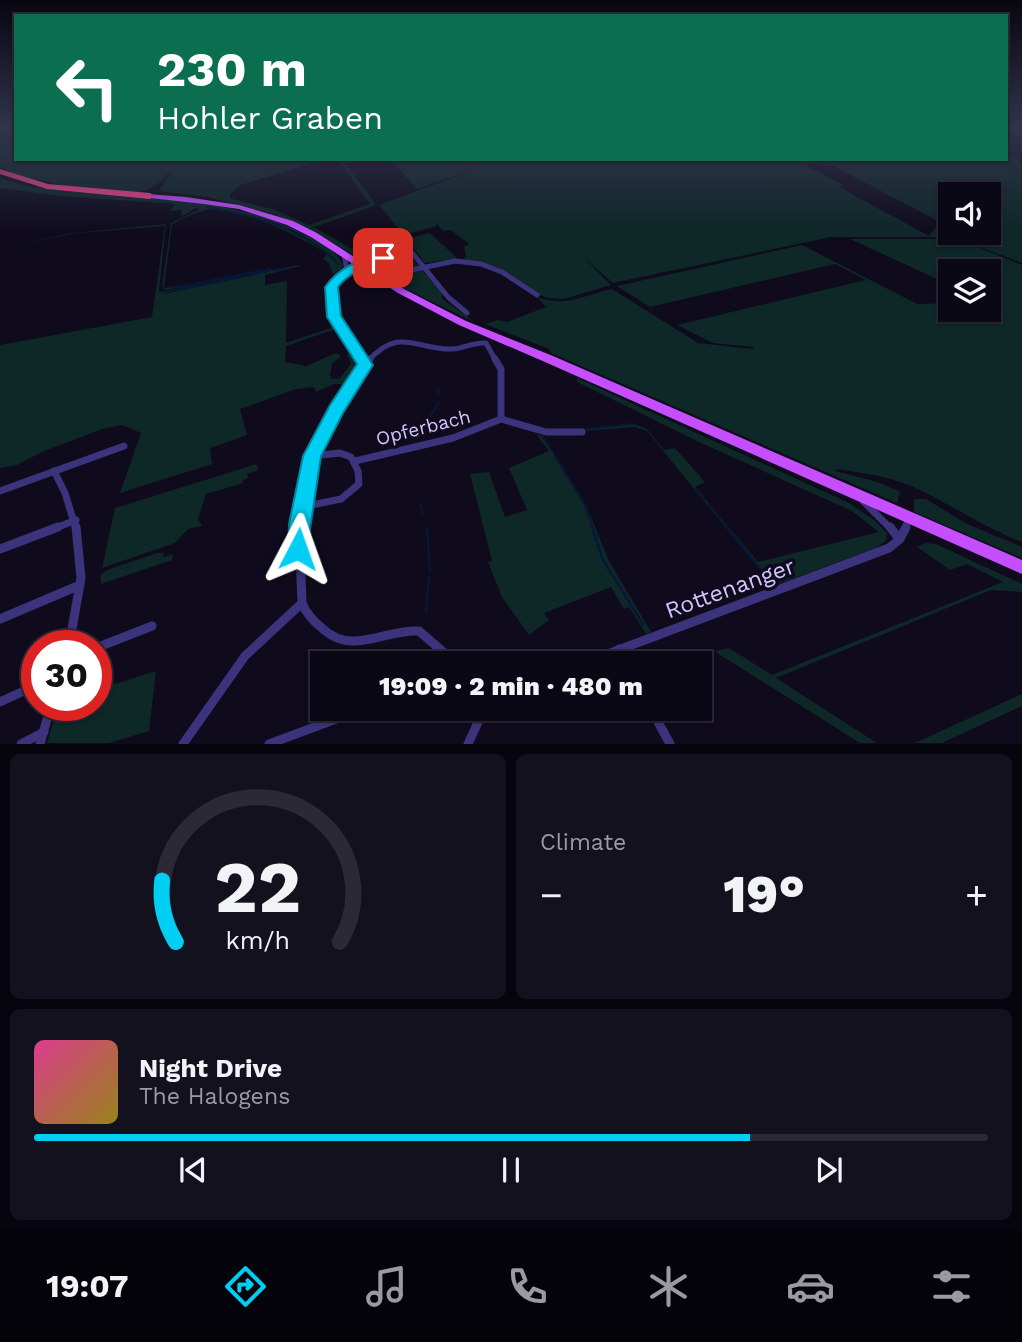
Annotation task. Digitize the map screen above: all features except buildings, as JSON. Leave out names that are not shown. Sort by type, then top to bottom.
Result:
[{"type":"highway","points":[[0,171],[47,186],[150,195]]},
{"type":"main road","points":[[150,195],[218,203],[274,217],[304,230],[399,290],[491,336],[1022,567]]},
{"type":"street","points":[[401,239],[448,297],[467,313]]},
{"type":"street","points":[[344,254],[347,271]]},
{"type":"street","points":[[441,651],[415,630],[399,630],[359,641],[337,639],[325,631],[302,603],[298,539],[312,456],[336,409],[365,365],[332,313],[331,290],[339,277],[347,271],[378,258],[403,271],[445,263],[489,266],[511,275],[537,295]]},
{"type":"street","points":[[339,277],[360,266]]},
{"type":"street","name":"Opferbach","points":[[355,461],[453,438],[500,419],[501,369],[486,343],[450,349],[424,341],[402,342],[384,348],[365,365]]},
{"type":"street","points":[[500,419],[546,432],[582,432]]},
{"type":"street","points":[[0,491],[124,446]]},
{"type":"street","points":[[302,507],[329,503],[354,492],[359,482],[355,461],[344,452],[312,456]]},
{"type":"street","points":[[54,471],[76,520],[81,548],[80,585],[72,630]]},
{"type":"street","points":[[856,496],[884,519],[897,536]]},
{"type":"street","points":[[889,548],[908,518]]},
{"type":"street","points":[[889,548],[898,543],[905,532],[908,518]]},
{"type":"street","points":[[0,549],[76,520]]},
{"type":"street","name":"Rottenanger","points":[[614,651],[889,548]]},
{"type":"street","points":[[0,619],[80,585]]},
{"type":"street","points":[[183,744],[245,656],[302,603]]},
{"type":"street","points":[[112,642],[152,626]]},
{"type":"street","points":[[0,702],[21,692]]},
{"type":"street","points":[[40,744],[47,721]]},
{"type":"street","points":[[268,744],[330,721]]},
{"type":"street","points":[[468,744],[479,721]]},
{"type":"street","points":[[658,721],[670,744]]},
{"type":"street","points":[[21,744],[44,732]]},
{"type":"green space","points":[[0,164],[310,164],[240,185],[230,194],[230,198],[275,210],[309,225],[370,204],[341,164],[346,164],[375,203],[374,206],[314,227],[357,252],[396,237],[419,266],[403,269],[382,257],[359,259],[316,232],[276,215],[208,197],[159,191],[171,173],[148,189],[132,193],[71,186],[27,177],[0,167]]},
{"type":"green space","points":[[394,164],[1021,164],[1022,263],[974,245],[1001,245],[1001,182],[938,182],[938,221],[833,166],[804,164],[843,185],[839,187],[929,236],[938,225],[938,237],[831,237],[613,283],[583,257],[611,285],[564,299],[549,298],[536,294],[499,268],[463,261],[466,256],[464,247],[469,244],[451,230],[443,231],[436,223],[437,226],[404,235],[379,205],[476,169],[417,189]]},
{"type":"green space","points":[[0,178],[46,189],[177,200],[257,215],[324,244],[334,252],[343,267],[333,275],[329,263],[323,259],[327,254],[303,240],[255,218],[212,209],[191,215],[172,225],[164,288],[269,270],[165,290],[162,286],[171,223],[200,209],[196,208],[181,217],[182,210],[170,211],[175,204],[60,196],[0,188]]},
{"type":"green space","points":[[166,224],[159,292],[298,265],[300,266],[265,275],[265,285],[287,281],[286,343],[331,328],[326,307],[329,307],[330,316],[338,328],[286,346],[285,362],[306,366],[336,353],[341,356],[332,364],[330,375],[332,379],[339,379],[351,364],[347,355],[353,350],[357,368],[349,374],[344,384],[334,384],[316,392],[314,387],[296,389],[240,409],[247,435],[210,448],[212,464],[120,493],[141,433],[122,425],[102,429],[44,451],[17,465],[0,468],[0,345],[152,317],[165,226],[77,233],[0,248],[73,233]]},
{"type":"green space","points":[[430,233],[456,259],[425,263],[406,239]]},
{"type":"green space","points":[[850,239],[938,239],[938,245],[973,245],[1022,265],[1022,542],[902,483],[884,477],[837,469],[835,471],[881,483],[900,492],[897,503],[551,353],[549,349],[485,324],[498,320],[507,322],[546,307],[537,297],[567,301],[612,289],[698,343],[752,349],[754,347],[713,343],[677,325],[866,280],[835,264],[650,307],[617,286],[802,245],[917,304],[938,303],[938,322],[1001,322],[1001,259],[938,259],[938,279]]},
{"type":"green space","points":[[378,259],[401,272],[423,271],[442,293],[442,299],[476,323],[370,268],[369,264]]},
{"type":"green space","points":[[577,378],[849,503],[874,520],[887,533],[886,541],[876,548],[773,586],[647,431],[635,427],[582,431],[579,429],[634,424],[647,429],[664,450],[675,448],[705,482],[695,487],[758,562],[879,532],[852,511],[699,442],[577,382]]},
{"type":"green space","points":[[536,434],[543,436],[586,505],[609,561],[651,632],[646,634],[629,607],[624,609],[611,587],[544,613],[549,620],[529,635],[502,597],[488,562],[492,561],[470,474],[489,472],[505,517],[527,510],[509,468],[549,451]]},
{"type":"green space","points":[[257,464],[258,470],[247,474],[248,478],[243,480],[243,483],[206,494],[198,519],[202,526],[188,529],[175,543],[102,568],[115,508]]},
{"type":"green space","points":[[914,499],[926,499],[967,524],[1022,547],[1022,558],[914,512]]},
{"type":"green space","points":[[926,543],[936,544],[1022,584],[1022,592],[991,590],[776,678],[877,743],[860,743],[714,651],[729,648],[772,675],[1003,582],[967,564],[950,570],[917,547]]},
{"type":"green space","points":[[163,553],[164,557],[173,554],[172,560],[101,584],[101,575],[107,570]]},
{"type":"green space","points":[[156,671],[149,731],[109,743],[47,743],[53,721],[112,721],[112,685]]},
{"type":"green space","points":[[1022,694],[1022,706],[942,743],[915,743]]},
{"type":"waterway","points":[[157,185],[166,176]]},
{"type":"waterway","points":[[207,207],[278,225],[310,241],[338,264]]},
{"type":"waterway","points":[[275,270],[284,268]]},
{"type":"waterway","points":[[172,288],[270,269]]},
{"type":"waterway","points":[[164,293],[269,271]]},
{"type":"waterway","points":[[326,292],[327,301]]},
{"type":"waterway","points":[[328,307],[332,321]]},
{"type":"waterway","points":[[333,323],[336,326]]},
{"type":"waterway","points":[[438,387],[439,394]]},
{"type":"waterway","points":[[419,435],[439,402]]},
{"type":"waterway","points":[[583,429],[633,424]]},
{"type":"waterway","points":[[543,438],[553,452]]},
{"type":"waterway","points":[[555,456],[585,505],[593,529]]},
{"type":"waterway","points":[[696,489],[705,500]]},
{"type":"waterway","points":[[420,504],[423,515]]},
{"type":"waterway","points":[[709,505],[728,529]]},
{"type":"waterway","points":[[592,527],[603,560],[643,624]]},
{"type":"waterway","points":[[727,527],[769,580]]},
{"type":"waterway","points":[[427,529],[430,571]]},
{"type":"waterway","points":[[426,612],[429,578]]},
{"type":"route","points":[[298,549],[299,524],[312,456],[336,409],[365,365],[332,313],[332,287],[339,277],[371,260],[383,258]]}]
